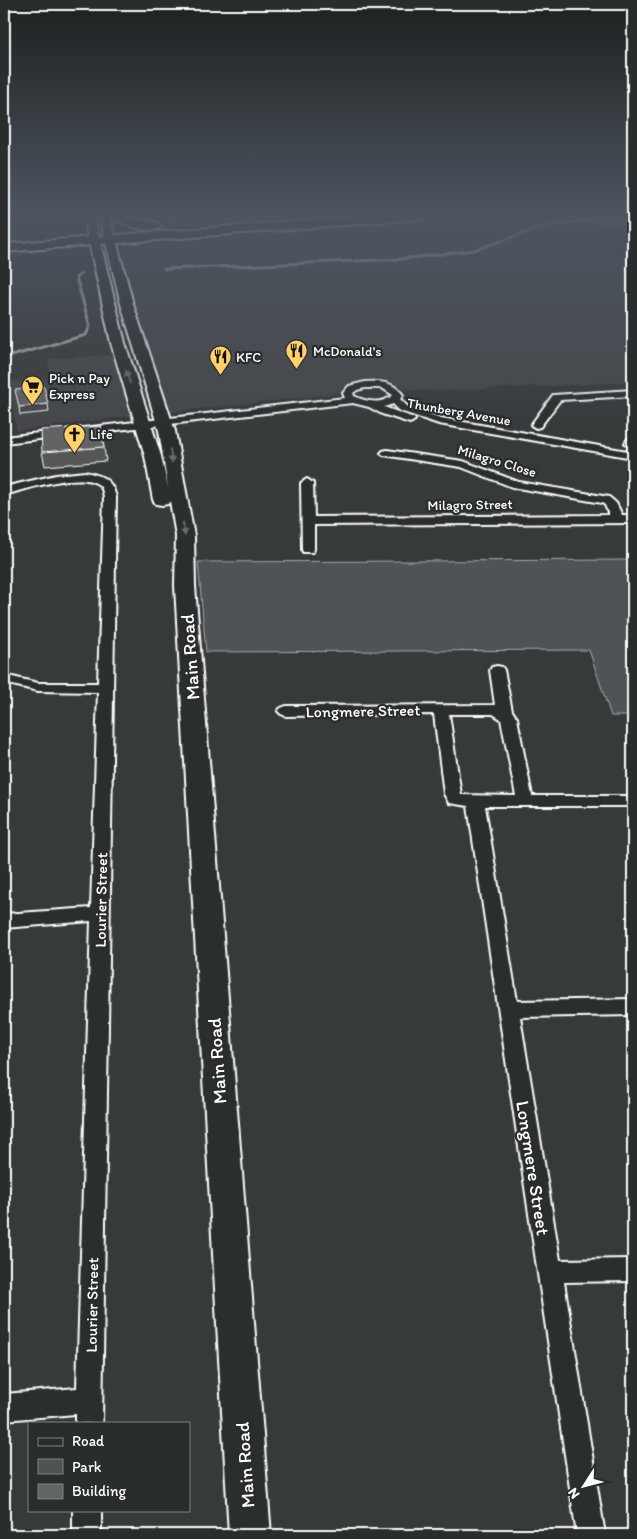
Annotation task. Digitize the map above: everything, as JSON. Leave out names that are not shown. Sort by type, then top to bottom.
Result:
[{"type":"main road","name":"Main Road","points":[[104,286],[118,343],[159,479],[176,563],[185,586]]},
{"type":"main road","name":"Main Road","points":[[122,286],[170,447],[174,482],[185,536],[185,586],[250,1535]]},
{"type":"street","points":[[4,434],[42,427],[162,418],[352,395],[365,385],[386,386],[398,394],[394,400],[371,404],[352,395]]},
{"type":"street","points":[[536,425],[557,397],[633,393]]},
{"type":"street","name":"Thunberg Avenue","points":[[394,400],[404,409],[431,419],[633,455]]},
{"type":"street","name":"Thunberg Avenue","points":[[371,404],[386,412],[408,419],[476,428]]},
{"type":"street","points":[[4,440],[141,420]]},
{"type":"street","name":"Milagro Close","points":[[386,453],[463,464],[516,485],[605,500],[610,503],[617,519]]},
{"type":"street","name":"Lourier Street","points":[[4,491],[78,476],[101,480],[109,489],[89,1412]]},
{"type":"street","points":[[307,483],[308,549]]},
{"type":"street","name":"Milagro Street","points":[[307,522],[633,518]]},
{"type":"street","points":[[497,670],[504,712],[509,718],[525,800]]},
{"type":"street","points":[[4,678],[38,687],[106,688]]},
{"type":"street","name":"Longmere Street","points":[[441,710],[452,794],[453,797],[459,800],[625,801]]},
{"type":"street","name":"Longmere Street","points":[[286,711],[494,710],[504,712]]},
{"type":"street","name":"Longmere Street","points":[[476,801],[591,1535]]},
{"type":"street","points":[[4,921],[101,914]]},
{"type":"street","points":[[508,1009],[633,1007]]},
{"type":"street","points":[[550,1271],[633,1270]]},
{"type":"street","points":[[4,1407],[89,1412]]},
{"type":"street","points":[[87,1512],[87,1535]]},
{"type":"shaded area","points":[[127,286],[633,286],[633,382],[441,391],[410,390],[383,385],[319,396],[161,413]]},
{"type":"shaded area","points":[[120,354],[139,415],[17,431],[7,382],[50,378],[48,359]]},
{"type":"green space","points":[[633,560],[633,716],[611,716],[589,650],[206,652],[198,562]]},
{"type":"building","points":[[44,387],[48,404],[19,407],[15,390]]},
{"type":"building","points":[[101,426],[104,447],[42,452],[41,430]]},
{"type":"waterway","points":[[4,358],[86,335],[90,326],[79,286]]},
{"type":"place","name":"McDonald's","points":[[297,370]]},
{"type":"place","name":"KFC","points":[[220,376]]},
{"type":"place","name":"Pick n Pay Express","points":[[33,405]]},
{"type":"place","name":"Life","points":[[74,453]]}]
